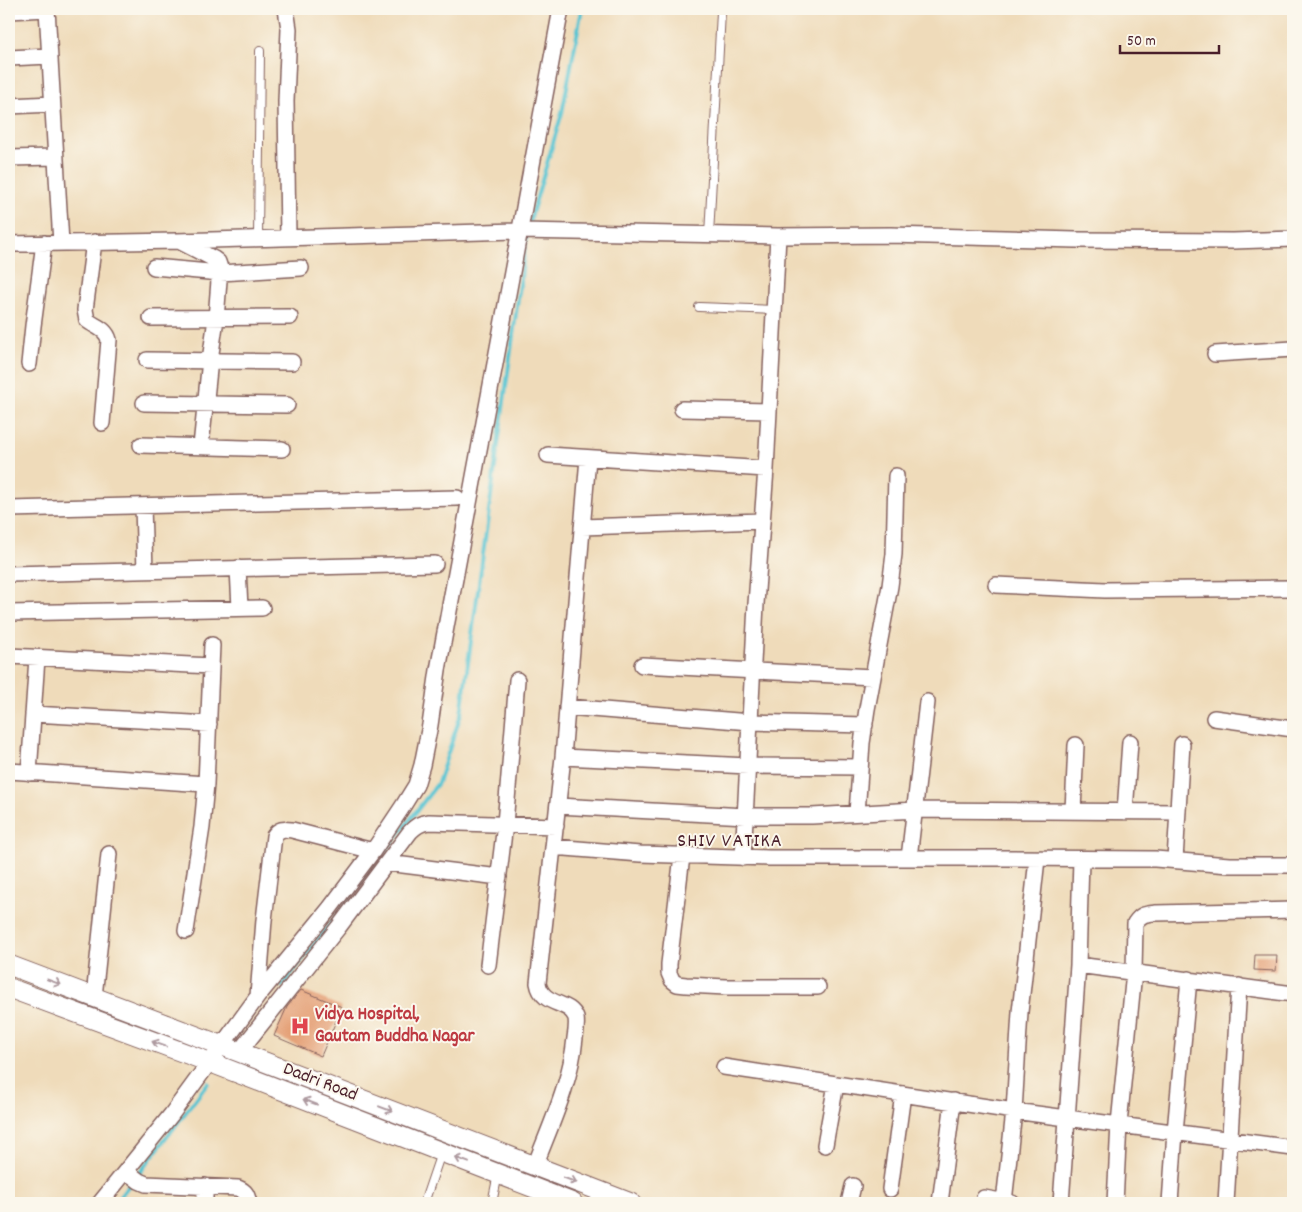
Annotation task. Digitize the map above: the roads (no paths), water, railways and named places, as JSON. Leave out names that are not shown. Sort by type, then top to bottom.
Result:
[{"type":"street","points":[[9,11],[47,9],[61,242]]},
{"type":"street","points":[[286,9],[288,29],[286,101],[288,237]]},
{"type":"street","points":[[100,1203],[132,1176],[171,1115],[209,1062],[258,996],[330,908],[373,851],[416,785],[430,725],[440,660],[525,232],[561,9]]},
{"type":"street","points":[[9,58],[49,56]]},
{"type":"street","points":[[9,106],[52,104]]},
{"type":"street","points":[[9,158],[55,157]]},
{"type":"street","points":[[9,244],[525,232],[778,236],[890,235],[1076,240],[1233,241],[1293,239]]},
{"type":"street","points":[[743,858],[778,236]]},
{"type":"street","points":[[177,241],[214,259],[218,262],[220,268],[201,446]]},
{"type":"street","points":[[94,242],[85,316],[91,323],[103,329],[107,333],[109,340],[102,423]]},
{"type":"street","points":[[30,364],[44,243]]},
{"type":"street","points":[[154,267],[220,273],[301,268]]},
{"type":"street","points":[[152,318],[290,317]]},
{"type":"street","points":[[1215,354],[1293,349]]},
{"type":"street","points":[[147,360],[292,362]]},
{"type":"street","points":[[144,403],[287,405]]},
{"type":"street","points":[[682,409],[769,411]]},
{"type":"street","points":[[141,445],[282,449]]},
{"type":"street","points":[[548,455],[766,469]]},
{"type":"street","points":[[535,1166],[568,1077],[574,1053],[576,1027],[576,1018],[571,1011],[543,995],[538,983],[563,757],[588,458]]},
{"type":"street","points":[[857,813],[865,725],[894,554],[896,476]]},
{"type":"street","points":[[9,509],[457,498]]},
{"type":"street","points":[[143,506],[145,571]]},
{"type":"street","points":[[582,528],[762,521]]},
{"type":"street","points":[[9,574],[435,564]]},
{"type":"street","points":[[238,568],[240,608]]},
{"type":"street","points":[[996,585],[1105,590],[1293,588]]},
{"type":"street","points":[[9,613],[262,608]]},
{"type":"street","points":[[186,931],[202,827],[206,784],[212,645]]},
{"type":"street","points":[[9,656],[211,666]]},
{"type":"street","points":[[29,773],[36,658]]},
{"type":"street","points":[[642,665],[873,677]]},
{"type":"street","points":[[488,965],[505,824],[517,680]]},
{"type":"street","points":[[909,858],[927,702]]},
{"type":"street","points":[[567,707],[750,722],[865,725]]},
{"type":"street","points":[[33,714],[209,724]]},
{"type":"street","points":[[1214,718],[1293,729]]},
{"type":"street","points":[[1125,812],[1130,742]]},
{"type":"street","points":[[1174,860],[1182,744]]},
{"type":"street","points":[[1072,811],[1076,745]]},
{"type":"street","points":[[563,757],[748,766],[860,767]]},
{"type":"street","points":[[9,771],[206,784]]},
{"type":"street","points":[[558,806],[746,816],[812,816],[915,810],[1178,812]]},
{"type":"street","points":[[239,1052],[338,928],[410,832],[417,826],[423,823],[556,826]]},
{"type":"street","points":[[258,996],[264,920],[274,836],[277,832],[282,829],[292,830],[373,851]]},
{"type":"street","points":[[553,848],[743,858],[1037,858],[1174,860],[1229,865],[1293,865]]},
{"type":"street","points":[[94,997],[109,854]]},
{"type":"street","points":[[682,856],[669,964],[669,973],[672,980],[677,984],[686,985],[818,987]]},
{"type":"street","points":[[984,1198],[1008,1202],[1020,1012],[1037,858]]},
{"type":"street","points":[[1061,1203],[1078,964],[1080,859]]},
{"type":"street","points":[[387,862],[499,877]]},
{"type":"street","points":[[1116,1203],[1119,1124],[1134,972],[1135,923],[1144,914],[1293,910]]},
{"type":"street","points":[[1078,964],[1293,994]]},
{"type":"street","name":"Dadri Road","points":[[9,965],[631,1203]]},
{"type":"street","points":[[1170,1203],[1189,979]]},
{"type":"street","points":[[1226,1203],[1239,986]]},
{"type":"street","name":"Dadri Road","points":[[9,988],[209,1062],[573,1203]]},
{"type":"street","points":[[724,1068],[1014,1111],[1293,1148]]},
{"type":"street","points":[[825,1145],[836,1084]]},
{"type":"street","points":[[890,1189],[903,1094]]},
{"type":"street","points":[[940,1203],[953,1101]]},
{"type":"street","points":[[132,1176],[146,1184],[238,1188],[244,1190],[247,1194],[248,1203]]},
{"type":"street","points":[[205,1186],[205,1203]]},
{"type":"street","points":[[849,1203],[853,1186]]},
{"type":"lane","points":[[709,235],[721,12]]},
{"type":"lane","points":[[258,238],[260,51]]},
{"type":"lane","points":[[699,307],[774,310]]},
{"type":"lane","points":[[424,1203],[441,1152]]},
{"type":"lane","points":[[492,1203],[498,1174]]},
{"type":"waterway","points":[[528,227],[562,113],[582,9]]},
{"type":"waterway","points":[[282,986],[438,783],[461,714],[527,234]]},
{"type":"waterway","points":[[138,1175],[208,1083]]},
{"type":"waterway","points":[[115,1203],[133,1180]]},
{"type":"place","name":"Vidya Hospital, Gautam Buddha Nagar","points":[[300,1026]]},
{"type":"district","name":"SHIV VATIKA","points":[[730,842]]}]
